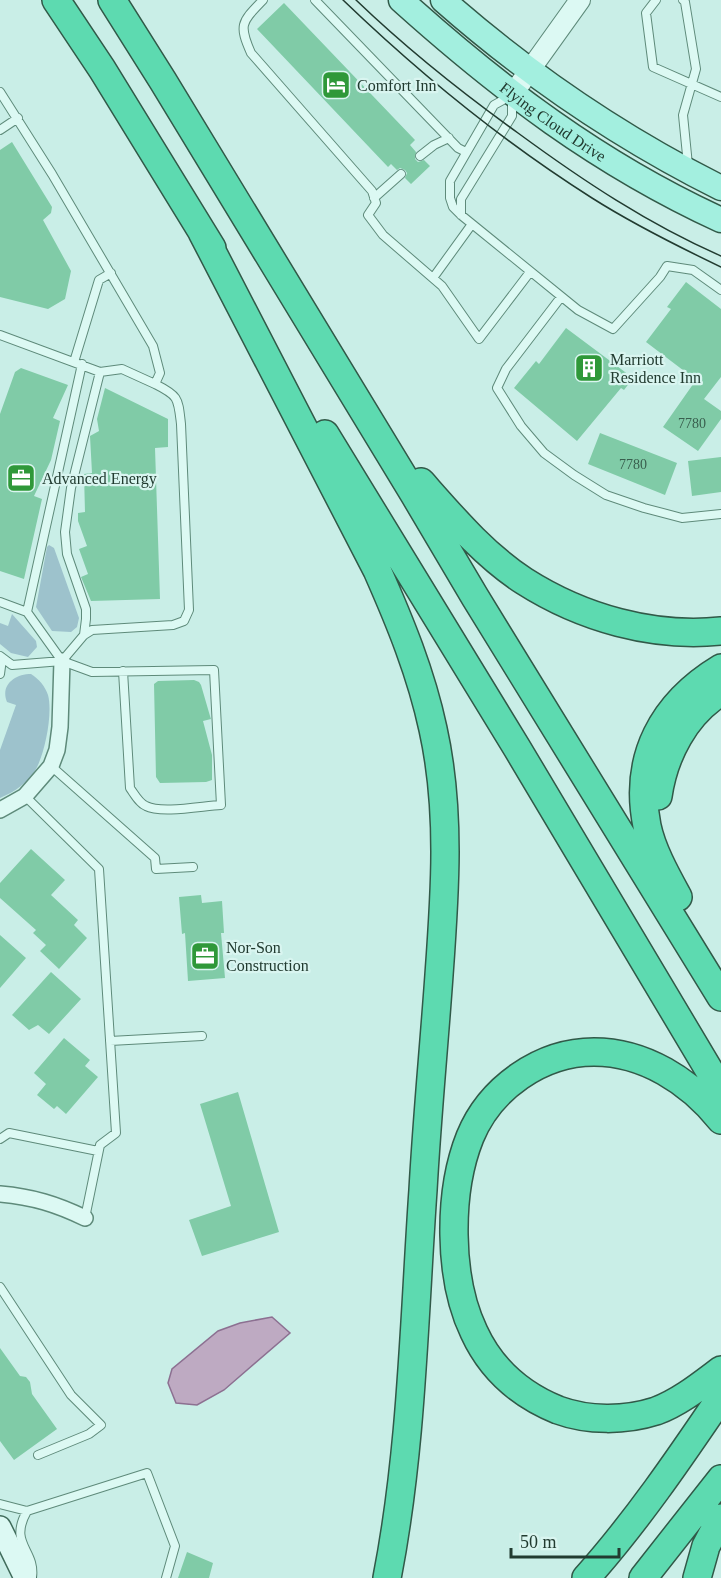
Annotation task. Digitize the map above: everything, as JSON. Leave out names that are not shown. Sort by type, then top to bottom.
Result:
[{"type":"highway","points":[[56,0],[102,69],[517,748],[721,1090]]},
{"type":"highway","points":[[112,0],[721,997]]},
{"type":"highway","points":[[202,232],[377,570],[398,617],[416,664],[434,730],[443,787],[446,845],[444,908],[405,1464],[387,1578]]},
{"type":"highway","points":[[331,357],[411,471],[455,520],[489,553],[523,580],[558,600],[596,616],[633,626],[674,632],[721,631]]},
{"type":"highway","points":[[721,668],[688,691],[660,725],[645,771],[643,800],[647,828],[663,869],[721,979]]},
{"type":"highway","points":[[663,869],[656,824],[658,794],[664,769],[686,723],[701,707],[721,692]]},
{"type":"highway","points":[[721,1120],[711,1107],[681,1081],[647,1061],[610,1052],[578,1052],[543,1062],[510,1082],[488,1106],[471,1136],[461,1172],[455,1221],[455,1259],[462,1300],[474,1332],[492,1363],[515,1387],[541,1403],[572,1415],[600,1418],[629,1417],[656,1410],[686,1396],[721,1370]]},
{"type":"highway","points":[[586,1578],[672,1469],[721,1396]]},
{"type":"highway","points":[[643,1578],[721,1479]]},
{"type":"highway","points":[[697,1578],[706,1546],[721,1518]]},
{"type":"main road","name":"Flying Cloud Drive","points":[[401,0],[447,42],[512,95],[570,136],[674,197],[721,220]]},
{"type":"main road","name":"Flying Cloud Drive","points":[[443,0],[529,70],[634,141],[721,188]]},
{"type":"main road","points":[[0,1527],[25,1578]]},
{"type":"street","points":[[512,95],[580,0]]},
{"type":"street","points":[[0,810],[25,796],[51,766],[57,750],[60,727],[62,661]]},
{"type":"street","points":[[0,1194],[24,1196],[57,1204],[85,1218]]},
{"type":"lane","points":[[262,0],[244,19],[244,30],[251,53],[372,191],[376,203],[368,215],[383,235],[442,286],[479,339],[530,272]]},
{"type":"lane","points":[[315,0],[448,138],[466,152]]},
{"type":"lane","points":[[656,0],[646,14],[653,67],[721,97]]},
{"type":"lane","points":[[683,0],[696,69],[682,115],[689,172]]},
{"type":"lane","points":[[0,92],[18,118],[153,346],[160,373],[155,384]]},
{"type":"lane","points":[[460,215],[460,199],[512,116],[512,95],[494,105],[450,181],[449,189],[453,207],[460,215],[578,310],[613,329],[660,277],[667,266],[693,270],[721,290]]},
{"type":"lane","points":[[0,130],[18,118]]},
{"type":"lane","points":[[420,156],[448,138]]},
{"type":"lane","points":[[374,198],[401,174]]},
{"type":"lane","points":[[433,278],[472,225]]},
{"type":"lane","points":[[27,612],[78,363],[99,280],[111,273]]},
{"type":"lane","points":[[561,297],[506,369],[497,388],[521,426],[544,453],[606,495],[682,518],[721,514]]},
{"type":"lane","points":[[0,336],[100,372],[122,369],[173,393],[178,403],[181,424],[189,610],[184,621],[173,625],[92,630],[84,634],[62,661]]},
{"type":"lane","points":[[84,634],[86,609],[67,554],[65,532],[72,489],[100,372]]},
{"type":"lane","points":[[0,602],[27,612],[62,661]]},
{"type":"lane","points":[[0,674],[1,658],[12,665],[62,661],[92,672],[123,671],[214,670],[221,805],[156,810],[145,806],[137,799],[130,788],[123,671]]},
{"type":"lane","points":[[51,766],[154,858],[156,868],[194,867]]},
{"type":"lane","points":[[25,796],[99,869],[116,1133],[100,1145],[85,1218]]},
{"type":"lane","points":[[110,1041],[202,1036]]},
{"type":"lane","points":[[0,1139],[9,1132],[98,1151]]},
{"type":"lane","points":[[0,1287],[71,1395],[101,1425],[89,1434],[38,1455]]},
{"type":"lane","points":[[0,1504],[27,1511],[147,1473],[175,1546],[166,1578]]},
{"type":"lane","points":[[27,1511],[19,1530],[19,1537],[33,1568],[32,1578]]},
{"type":"shaded area","points":[[49,545],[54,548],[79,618],[77,627],[71,632],[52,631],[36,607]]},
{"type":"shaded area","points":[[12,614],[36,641],[37,647],[28,657],[11,653],[0,644],[0,623],[8,626]]},
{"type":"shaded area","points":[[31,674],[37,678],[48,695],[50,712],[45,743],[36,769],[29,779],[0,798],[0,750],[16,705],[7,702],[5,696],[7,686],[15,678]]},
{"type":"shaded area","points":[[272,1317],[290,1333],[224,1390],[197,1405],[176,1403],[168,1383],[172,1369],[218,1331],[240,1323]]},
{"type":"building","name":"Comfort Inn","points":[[284,3],[415,140],[410,145],[416,152],[415,159],[418,162],[424,160],[430,166],[411,184],[405,178],[407,173],[405,170],[400,168],[397,170],[391,164],[388,167],[257,29]]},
{"type":"building","points":[[12,142],[52,207],[51,213],[43,220],[71,271],[65,299],[48,309],[0,297],[0,150]]},
{"type":"building","points":[[686,282],[721,309],[721,377],[704,399],[721,411],[721,419],[698,451],[663,427],[696,380],[646,342],[671,309],[667,307]]},
{"type":"building","points":[[566,328],[633,378],[624,390],[621,388],[577,441],[514,388],[536,361],[539,364]]},
{"type":"building","name":"Advanced Energy","points":[[21,368],[68,385],[53,418],[60,421],[51,460],[34,496],[42,499],[24,579],[0,571],[0,414],[15,372]]},
{"type":"building","points":[[105,388],[168,419],[168,447],[155,448],[160,599],[91,601],[81,577],[88,574],[79,549],[87,546],[78,521],[78,513],[85,512],[84,474],[92,473],[90,436],[99,431],[97,419]]},
{"type":"building","name":"Marriott Residence Inn","points":[[600,433],[677,463],[665,495],[588,464]]},
{"type":"building","points":[[721,457],[721,492],[692,496],[688,461]]},
{"type":"building","points":[[194,680],[201,685],[211,719],[203,721],[212,755],[212,780],[160,783],[156,777],[154,684],[158,681]]},
{"type":"building","points":[[31,849],[65,880],[51,895],[78,920],[74,925],[87,938],[59,969],[40,951],[46,945],[33,933],[36,930],[0,898],[0,883]]},
{"type":"building","name":"Nor-Son Construction","points":[[201,895],[202,903],[222,901],[224,933],[221,933],[225,978],[188,981],[185,933],[182,934],[179,897]]},
{"type":"building","points":[[0,935],[26,958],[0,988]]},
{"type":"building","points":[[51,972],[81,999],[49,1034],[38,1025],[29,1030],[12,1015]]},
{"type":"building","points":[[64,1038],[90,1060],[85,1066],[98,1077],[66,1114],[57,1106],[54,1109],[37,1095],[46,1084],[34,1073]]},
{"type":"building","points":[[238,1092],[279,1232],[202,1256],[189,1220],[231,1206],[200,1104]]},
{"type":"building","points":[[0,1348],[20,1376],[26,1377],[30,1382],[32,1394],[57,1429],[14,1460],[0,1441]]},
{"type":"building","points":[[187,1552],[213,1563],[209,1578],[178,1578]]},
{"type":"tram line","points":[[343,0],[432,80],[526,153],[623,217],[721,267]]},
{"type":"tram line","points":[[356,0],[455,86],[566,168],[667,230],[721,256]]},
{"type":"place","name":"Comfort Inn","points":[[336,85]]},
{"type":"place","name":"Marriott Residence Inn","points":[[589,368]]},
{"type":"place","name":"Advanced Energy","points":[[21,478]]},
{"type":"place","name":"Nor-Son Construction","points":[[205,956]]}]
